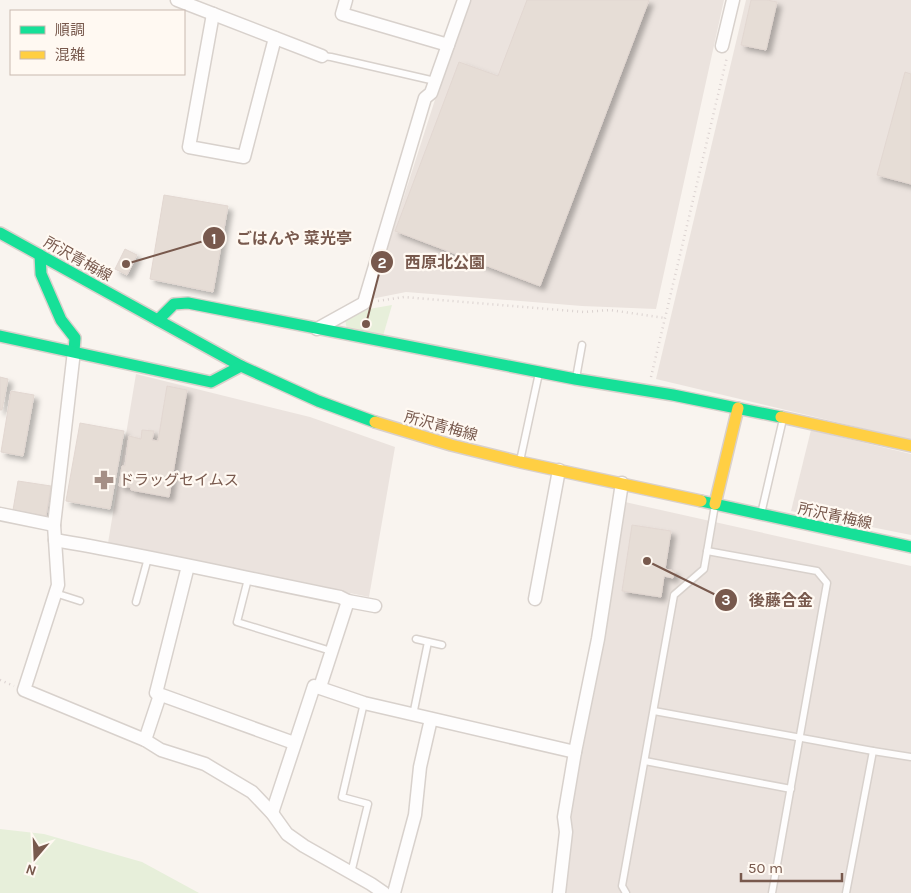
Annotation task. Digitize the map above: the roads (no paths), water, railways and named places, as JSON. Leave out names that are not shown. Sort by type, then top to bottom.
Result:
[{"type":"street","points":[[177,0],[322,56]]},
{"type":"street","points":[[346,0],[342,14],[448,46]]},
{"type":"street","points":[[317,329],[364,303],[425,98],[431,93],[464,0]]},
{"type":"street","points":[[726,47],[733,0]]},
{"type":"street","points":[[213,14],[189,147],[244,156],[276,38]]},
{"type":"street","name":"所沢青梅線","points":[[0,233],[241,366],[318,401],[388,427],[520,462],[911,547]]},
{"type":"street","points":[[40,255],[41,274],[61,320],[75,338],[54,525],[58,585],[24,690],[145,740],[162,750],[205,764],[252,792],[272,813],[287,834],[321,857],[351,872],[384,893]]},
{"type":"street","points":[[158,320],[174,304],[188,304],[575,379],[738,408],[911,446]]},
{"type":"street","points":[[0,336],[74,350],[211,382],[241,366]]},
{"type":"street","points":[[715,504],[738,408]]},
{"type":"street","points":[[535,599],[560,470]]},
{"type":"street","points":[[559,893],[566,832],[564,817],[598,639],[622,483]]},
{"type":"street","points":[[0,514],[54,525]]},
{"type":"street","points":[[55,540],[111,549],[376,606]]},
{"type":"street","points":[[188,566],[156,693],[294,743]]},
{"type":"street","points":[[320,687],[348,601]]},
{"type":"street","points":[[272,813],[314,686],[364,703],[575,752]]},
{"type":"street","points":[[145,740],[160,694]]},
{"type":"street","points":[[394,893],[415,815],[420,767],[431,719]]},
{"type":"lane","points":[[322,56],[435,81]]},
{"type":"lane","points":[[575,379],[582,345]]},
{"type":"lane","points":[[520,462],[539,372]]},
{"type":"lane","points":[[760,515],[784,418]]},
{"type":"lane","points":[[626,893],[622,886],[674,595],[704,569],[715,504]]},
{"type":"lane","points":[[707,551],[817,571],[827,583],[772,893]]},
{"type":"lane","points":[[136,602],[148,558]]},
{"type":"lane","points":[[248,579],[237,622],[331,651]]},
{"type":"lane","points":[[55,593],[80,601]]},
{"type":"lane","points":[[416,639],[442,645]]},
{"type":"lane","points":[[413,715],[428,642]]},
{"type":"lane","points":[[351,872],[368,804],[342,797],[364,703]]},
{"type":"lane","points":[[654,711],[911,757]]},
{"type":"lane","points":[[846,893],[873,751]]},
{"type":"lane","points":[[645,761],[791,788]]},
{"type":"place","name":"ごはんや 菜光亭","points":[[126,264]]},
{"type":"place","name":"西原北公園","points":[[366,324]]},
{"type":"place","name":"ドラッグセイムス","points":[[104,480]]},
{"type":"place","name":"後藤合金","points":[[647,561]]}]
